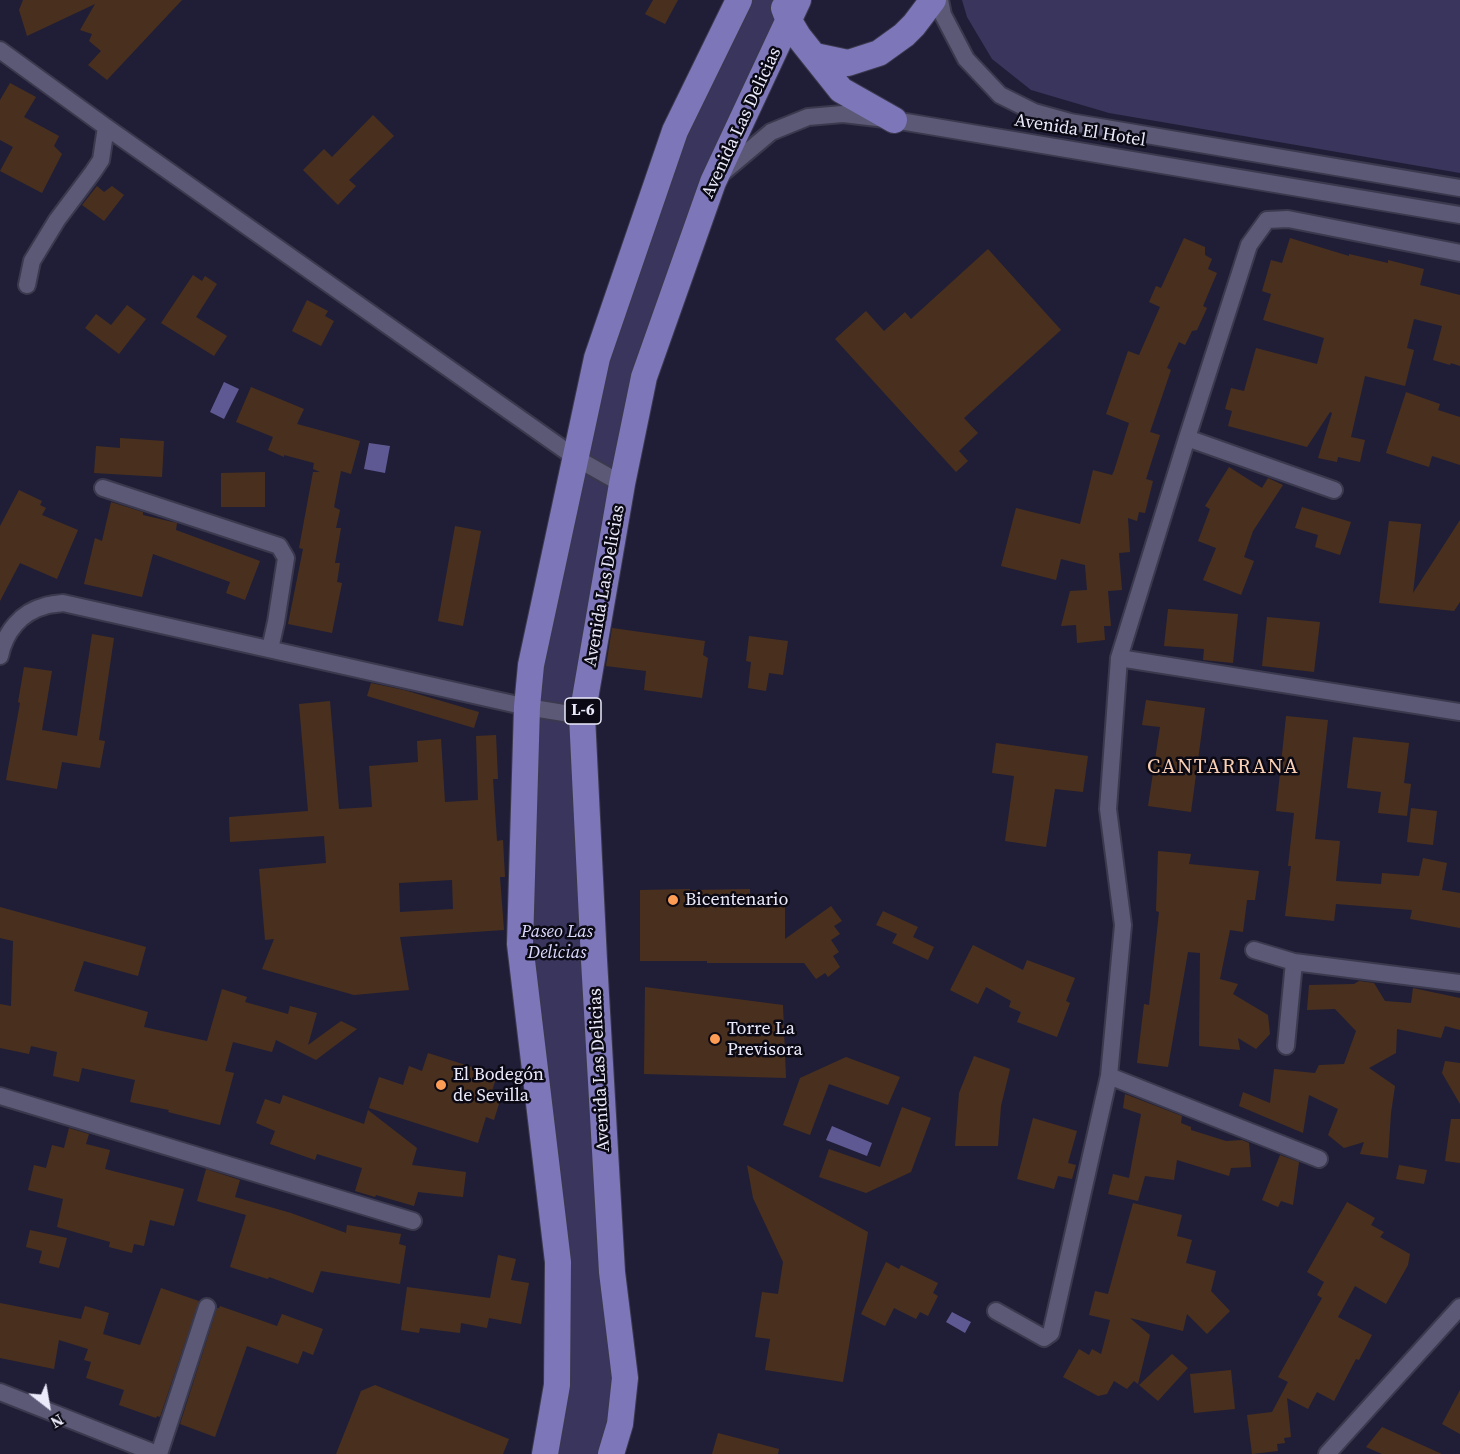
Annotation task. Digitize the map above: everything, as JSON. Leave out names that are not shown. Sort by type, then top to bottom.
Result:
[{"type":"main road","points":[[545,1454],[557,1385],[558,1262],[520,944],[527,707],[531,665],[597,358],[675,131],[739,0]]},
{"type":"main road","points":[[815,56],[848,63],[879,53],[909,30],[933,0]]},
{"type":"main road","points":[[789,7],[798,36],[842,90],[894,120]]},
{"type":"main road","name":"Avenida Las Delicias","points":[[611,1454],[620,1424],[625,1378],[612,1272],[582,716],[622,484],[644,377],[713,182],[789,7]]},
{"type":"street","name":"Avenida El Hotel","points":[[940,0],[943,15],[966,59],[1000,95],[1034,112],[1082,124],[1460,188]]},
{"type":"street","points":[[0,50],[576,458],[622,484]]},
{"type":"street","name":"Avenida El Hotel","points":[[713,182],[771,132],[808,117],[843,114],[894,120],[1460,215]]},
{"type":"street","points":[[27,285],[32,261],[57,220],[101,160],[106,127]]},
{"type":"street","points":[[996,1311],[1044,1338],[1051,1333],[1109,1076],[1124,925],[1108,809],[1119,658],[1249,245],[1267,220],[1288,219],[1460,253]]},
{"type":"street","points":[[1187,438],[1334,490]]},
{"type":"street","points":[[103,488],[279,546],[286,558],[270,649]]},
{"type":"street","points":[[0,656],[2,645],[12,628],[24,615],[44,606],[63,603],[527,707],[582,716]]},
{"type":"street","points":[[1119,658],[1460,712]]},
{"type":"street","points":[[1254,950],[1294,962],[1460,983]]},
{"type":"street","points":[[1286,1046],[1294,962]]},
{"type":"street","points":[[1109,1076],[1319,1159]]},
{"type":"street","points":[[0,1096],[413,1221]]},
{"type":"street","points":[[0,1392],[158,1454],[207,1307]]},
{"type":"street","points":[[1327,1454],[1460,1307]]},
{"type":"green space","name":"Paseo Las Delicias","points":[[739,0],[798,0],[644,377],[582,716],[625,1378],[611,1454],[545,1454],[557,1385],[520,944],[527,707],[597,358]]},
{"type":"green space","points":[[962,0],[1460,0],[1460,173],[1109,113],[1031,90],[992,59],[967,17]]},
{"type":"shaded area","points":[[224,382],[239,389],[224,419],[210,412]]},
{"type":"shaded area","points":[[369,443],[390,446],[385,473],[364,469]]},
{"type":"shaded area","points":[[832,1126],[872,1143],[867,1156],[826,1140]]},
{"type":"shaded area","points":[[952,1312],[971,1322],[965,1333],[946,1322]]},
{"type":"building","points":[[23,0],[182,0],[107,80],[88,65],[101,51],[89,41],[92,34],[80,30],[95,4],[27,36],[19,10]]},
{"type":"building","points":[[653,0],[678,0],[665,24],[645,14]]},
{"type":"building","points":[[10,83],[36,97],[24,117],[59,136],[54,146],[62,154],[42,193],[0,171],[13,147],[0,140],[0,100]]},
{"type":"building","points":[[373,115],[394,136],[349,180],[356,186],[338,205],[303,170],[324,149],[332,157]]},
{"type":"building","points":[[97,186],[104,192],[112,186],[124,195],[104,221],[82,205]]},
{"type":"building","points":[[1184,238],[1205,247],[1205,255],[1212,259],[1208,269],[1217,273],[1203,306],[1207,308],[1197,330],[1192,331],[1185,345],[1179,342],[1167,368],[1171,370],[1150,432],[1160,435],[1146,479],[1153,481],[1145,513],[1139,512],[1137,521],[1128,518],[1130,552],[1119,553],[1122,590],[1108,591],[1111,626],[1104,626],[1105,640],[1077,643],[1076,625],[1061,626],[1070,591],[1087,590],[1085,565],[1061,559],[1056,580],[1001,566],[1016,508],[1080,524],[1093,470],[1112,475],[1129,423],[1106,414],[1128,351],[1139,355],[1160,307],[1149,302],[1156,286],[1161,288]]},
{"type":"building","points":[[1290,238],[1349,256],[1349,254],[1388,263],[1388,260],[1424,269],[1420,285],[1460,295],[1460,366],[1433,360],[1442,326],[1414,319],[1407,348],[1414,350],[1405,386],[1365,376],[1351,437],[1365,440],[1360,462],[1338,457],[1337,462],[1318,458],[1332,413],[1330,412],[1307,447],[1228,426],[1232,411],[1225,409],[1231,388],[1244,391],[1256,348],[1317,364],[1324,338],[1263,320],[1271,294],[1262,291],[1271,260],[1282,263]]},
{"type":"building","points":[[988,249],[1061,330],[964,418],[978,433],[959,451],[968,461],[956,472],[835,339],[866,311],[884,331],[905,312],[911,319]]},
{"type":"building","points":[[193,275],[202,281],[205,276],[217,284],[196,317],[227,336],[214,356],[161,323]]},
{"type":"building","points":[[307,300],[328,311],[325,316],[334,321],[321,346],[292,331]]},
{"type":"building","points":[[127,305],[146,319],[119,354],[85,328],[96,314],[111,325]]},
{"type":"building","points":[[251,387],[304,409],[297,424],[360,441],[351,474],[341,471],[334,507],[340,510],[336,528],[341,528],[335,563],[340,563],[337,582],[342,583],[332,633],[288,624],[303,549],[299,548],[313,472],[320,472],[313,469],[314,463],[284,455],[284,457],[268,450],[273,437],[236,422]]},
{"type":"building","points":[[1406,392],[1440,404],[1438,410],[1460,417],[1460,465],[1432,456],[1429,467],[1386,453]]},
{"type":"building","points":[[120,438],[164,441],[162,477],[94,473],[96,446],[120,448]]},
{"type":"building","points":[[1229,467],[1262,488],[1268,478],[1283,485],[1253,531],[1244,557],[1254,561],[1241,595],[1203,580],[1216,548],[1198,541],[1210,509],[1205,506]]},
{"type":"building","points":[[265,472],[265,507],[221,507],[221,473]]},
{"type":"building","points":[[19,490],[42,501],[40,505],[46,508],[42,515],[78,530],[57,579],[20,563],[0,601],[0,526]]},
{"type":"building","points":[[111,502],[143,512],[143,515],[177,523],[176,530],[260,561],[245,600],[226,593],[230,582],[153,554],[142,597],[84,584],[95,538],[102,541]]},
{"type":"building","points":[[1302,507],[1351,522],[1340,555],[1315,547],[1318,535],[1295,528]]},
{"type":"building","points":[[1460,520],[1460,602],[1454,611],[1379,603],[1389,521],[1421,524],[1413,593]]},
{"type":"building","points":[[455,526],[481,531],[463,626],[438,621]]},
{"type":"building","points":[[1168,609],[1238,614],[1233,663],[1203,660],[1204,649],[1164,646]]},
{"type":"building","points":[[1267,617],[1320,622],[1314,672],[1262,666]]},
{"type":"building","points":[[612,628],[705,641],[703,655],[708,658],[702,698],[644,690],[646,671],[606,666]]},
{"type":"building","points":[[92,634],[114,638],[99,740],[105,741],[100,768],[62,762],[57,789],[6,780],[24,667],[52,671],[42,730],[77,736]]},
{"type":"building","points":[[749,636],[788,641],[783,675],[769,673],[766,691],[748,688],[751,662],[746,661]]},
{"type":"building","points":[[371,683],[479,712],[474,728],[367,696]]},
{"type":"building","points":[[1146,700],[1205,708],[1191,812],[1148,806],[1160,727],[1142,725]]},
{"type":"building","points":[[330,701],[339,809],[372,807],[369,766],[418,762],[417,741],[441,739],[445,802],[478,800],[476,736],[496,735],[498,779],[493,779],[497,841],[503,840],[505,877],[500,877],[504,930],[400,937],[409,990],[354,995],[262,969],[274,939],[265,940],[259,869],[326,863],[324,836],[230,842],[229,817],[308,811],[299,704]],"holes":[[[452,880],[453,909],[400,912],[399,883]]]},
{"type":"building","points":[[1286,716],[1328,720],[1315,839],[1340,841],[1336,881],[1381,884],[1382,873],[1419,876],[1423,858],[1447,863],[1442,890],[1460,893],[1460,928],[1410,919],[1412,910],[1336,904],[1334,921],[1285,916],[1294,813],[1276,811]]},
{"type":"building","points":[[1353,737],[1409,743],[1404,783],[1411,784],[1407,816],[1378,813],[1381,792],[1347,788]]},
{"type":"building","points":[[996,743],[1088,756],[1083,792],[1055,789],[1046,847],[1005,841],[1014,776],[992,773]]},
{"type":"building","points":[[1411,808],[1437,811],[1433,845],[1407,842]]},
{"type":"building","points":[[1158,851],[1191,854],[1189,864],[1259,871],[1255,900],[1247,900],[1243,932],[1230,930],[1220,979],[1238,984],[1233,994],[1268,1015],[1270,1034],[1256,1049],[1238,1038],[1240,1050],[1199,1046],[1200,953],[1188,952],[1168,1067],[1137,1063],[1144,1004],[1149,1005],[1159,912],[1156,911]]},
{"type":"building","points":[[750,889],[750,895],[785,895],[785,939],[831,906],[842,921],[834,926],[840,934],[831,940],[839,952],[833,956],[840,967],[828,977],[825,973],[816,979],[804,963],[640,961],[640,890]]},
{"type":"building","points":[[0,907],[146,947],[138,976],[84,961],[74,991],[148,1012],[144,1027],[207,1041],[222,989],[247,997],[245,1002],[288,1014],[290,1006],[317,1013],[308,1045],[341,1021],[357,1029],[316,1060],[276,1040],[272,1052],[233,1042],[225,1071],[234,1073],[220,1125],[168,1112],[169,1110],[130,1102],[135,1080],[82,1068],[79,1082],[53,1076],[57,1052],[31,1046],[29,1054],[0,1048],[0,1004],[11,1006],[13,941],[0,938]]},
{"type":"building","points":[[883,911],[918,927],[913,937],[934,947],[928,960],[892,943],[897,934],[876,925]]},
{"type":"building","points":[[973,945],[1023,970],[1027,960],[1075,978],[1066,1001],[1070,1003],[1057,1037],[1017,1022],[1021,1012],[1009,1007],[1011,1001],[986,987],[978,1004],[950,990]]},
{"type":"building","points":[[1359,981],[1374,983],[1385,1001],[1411,1003],[1413,988],[1460,998],[1460,1030],[1445,1026],[1441,1038],[1397,1029],[1396,1053],[1369,1068],[1395,1086],[1388,1158],[1360,1154],[1364,1142],[1344,1148],[1328,1135],[1338,1109],[1309,1095],[1303,1133],[1239,1106],[1243,1092],[1270,1103],[1274,1069],[1315,1073],[1319,1065],[1344,1064],[1356,1031],[1335,1009],[1307,1010],[1309,985],[1354,984]]},
{"type":"building","name":"Torre La Previsora","points":[[645,987],[783,1005],[786,1078],[644,1074]]},
{"type":"building","points":[[428,1053],[497,1075],[492,1091],[502,1094],[494,1120],[486,1117],[478,1143],[369,1108],[379,1077],[403,1085],[409,1066],[422,1071]]},
{"type":"building","points":[[974,1056],[1010,1069],[1001,1106],[998,1146],[955,1146],[959,1093]]},
{"type":"building","points":[[846,1057],[900,1077],[888,1105],[829,1084],[810,1135],[783,1125],[800,1078]]},
{"type":"building","points":[[1445,1061],[1460,1063],[1460,1104],[1442,1073]]},
{"type":"building","points":[[1125,1094],[1182,1116],[1181,1123],[1191,1127],[1191,1130],[1226,1141],[1242,1140],[1249,1143],[1251,1167],[1231,1168],[1229,1176],[1177,1160],[1174,1180],[1145,1176],[1138,1201],[1108,1194],[1113,1174],[1129,1178],[1141,1114],[1123,1108]]},
{"type":"building","points":[[283,1095],[364,1124],[368,1110],[417,1148],[412,1165],[466,1172],[463,1197],[418,1192],[414,1206],[376,1195],[375,1197],[355,1191],[362,1168],[317,1154],[315,1160],[270,1144],[275,1131],[256,1123],[265,1099],[280,1104]]},
{"type":"building","points":[[902,1107],[931,1118],[911,1172],[866,1193],[819,1177],[829,1149],[880,1167]]},
{"type":"building","points":[[1033,1118],[1077,1131],[1068,1163],[1076,1165],[1072,1179],[1058,1176],[1054,1189],[1017,1179]]},
{"type":"building","points":[[1451,1119],[1460,1119],[1460,1163],[1445,1161]]},
{"type":"building","points":[[69,1128],[89,1134],[86,1144],[110,1150],[105,1169],[184,1189],[174,1226],[150,1220],[144,1246],[134,1244],[132,1253],[109,1247],[110,1242],[57,1227],[63,1199],[28,1190],[34,1165],[46,1168],[52,1145],[64,1148]]},
{"type":"building","points":[[1280,1155],[1299,1162],[1293,1205],[1281,1201],[1278,1207],[1262,1200]]},
{"type":"building","points":[[747,1165],[868,1232],[843,1382],[765,1370],[770,1339],[755,1337],[762,1292],[778,1294],[783,1262],[753,1198]]},
{"type":"building","points":[[1399,1165],[1427,1170],[1424,1184],[1396,1179]]},
{"type":"building","points":[[206,1169],[240,1180],[235,1197],[291,1213],[346,1233],[347,1225],[401,1234],[399,1244],[406,1246],[400,1284],[321,1271],[313,1293],[269,1277],[268,1279],[230,1267],[246,1215],[197,1201]]},
{"type":"building","points":[[1347,1202],[1375,1218],[1371,1225],[1384,1232],[1380,1237],[1410,1254],[1408,1265],[1386,1304],[1355,1286],[1338,1317],[1372,1335],[1359,1360],[1356,1359],[1334,1401],[1317,1392],[1308,1409],[1287,1398],[1291,1437],[1284,1438],[1285,1443],[1277,1444],[1278,1451],[1252,1454],[1247,1415],[1272,1412],[1288,1382],[1278,1377],[1322,1298],[1317,1295],[1324,1282],[1307,1272]]},
{"type":"building","points":[[1133,1203],[1182,1215],[1177,1236],[1192,1240],[1186,1263],[1216,1271],[1211,1291],[1230,1311],[1207,1334],[1187,1314],[1183,1331],[1130,1318],[1150,1335],[1138,1384],[1134,1381],[1127,1389],[1114,1381],[1107,1394],[1098,1396],[1063,1377],[1079,1349],[1089,1355],[1092,1349],[1101,1354],[1110,1320],[1089,1315],[1095,1291],[1108,1294]]},
{"type":"building","points":[[30,1230],[67,1238],[59,1268],[39,1263],[42,1251],[26,1247]]},
{"type":"building","points":[[498,1255],[516,1259],[511,1280],[529,1283],[521,1324],[489,1318],[487,1328],[461,1323],[460,1333],[420,1328],[419,1333],[401,1330],[407,1287],[490,1298]]},
{"type":"building","points":[[886,1262],[899,1269],[901,1265],[938,1283],[933,1293],[938,1296],[928,1316],[920,1312],[916,1319],[894,1308],[885,1326],[861,1314]]},
{"type":"building","points":[[161,1288],[199,1301],[160,1417],[156,1418],[119,1405],[124,1390],[86,1378],[91,1362],[84,1360],[88,1349],[59,1340],[54,1369],[0,1358],[0,1303],[81,1319],[85,1306],[109,1313],[103,1334],[140,1345]]},
{"type":"building","points":[[220,1306],[277,1326],[282,1314],[323,1329],[313,1355],[303,1351],[298,1364],[247,1346],[215,1437],[180,1424],[217,1308]]},
{"type":"building","points":[[1172,1354],[1188,1368],[1158,1401],[1139,1385]]},
{"type":"building","points":[[1231,1370],[1235,1409],[1194,1413],[1190,1374]]},
{"type":"building","points":[[375,1385],[509,1439],[503,1454],[336,1454],[361,1391]]},
{"type":"building","points":[[1460,1390],[1460,1434],[1442,1424]]},
{"type":"building","points":[[1382,1427],[1442,1454],[1382,1454],[1366,1447]]},
{"type":"building","points":[[718,1433],[779,1449],[778,1454],[712,1454]]},
{"type":"place","name":"Bicentenario","points":[[673,900]]},
{"type":"place","name":"Torre La Previsora","points":[[715,1039]]},
{"type":"place","name":"El Bodegón de Sevilla","points":[[441,1085]]},
{"type":"district","name":"CANTARRANA","points":[[1223,768]]}]
